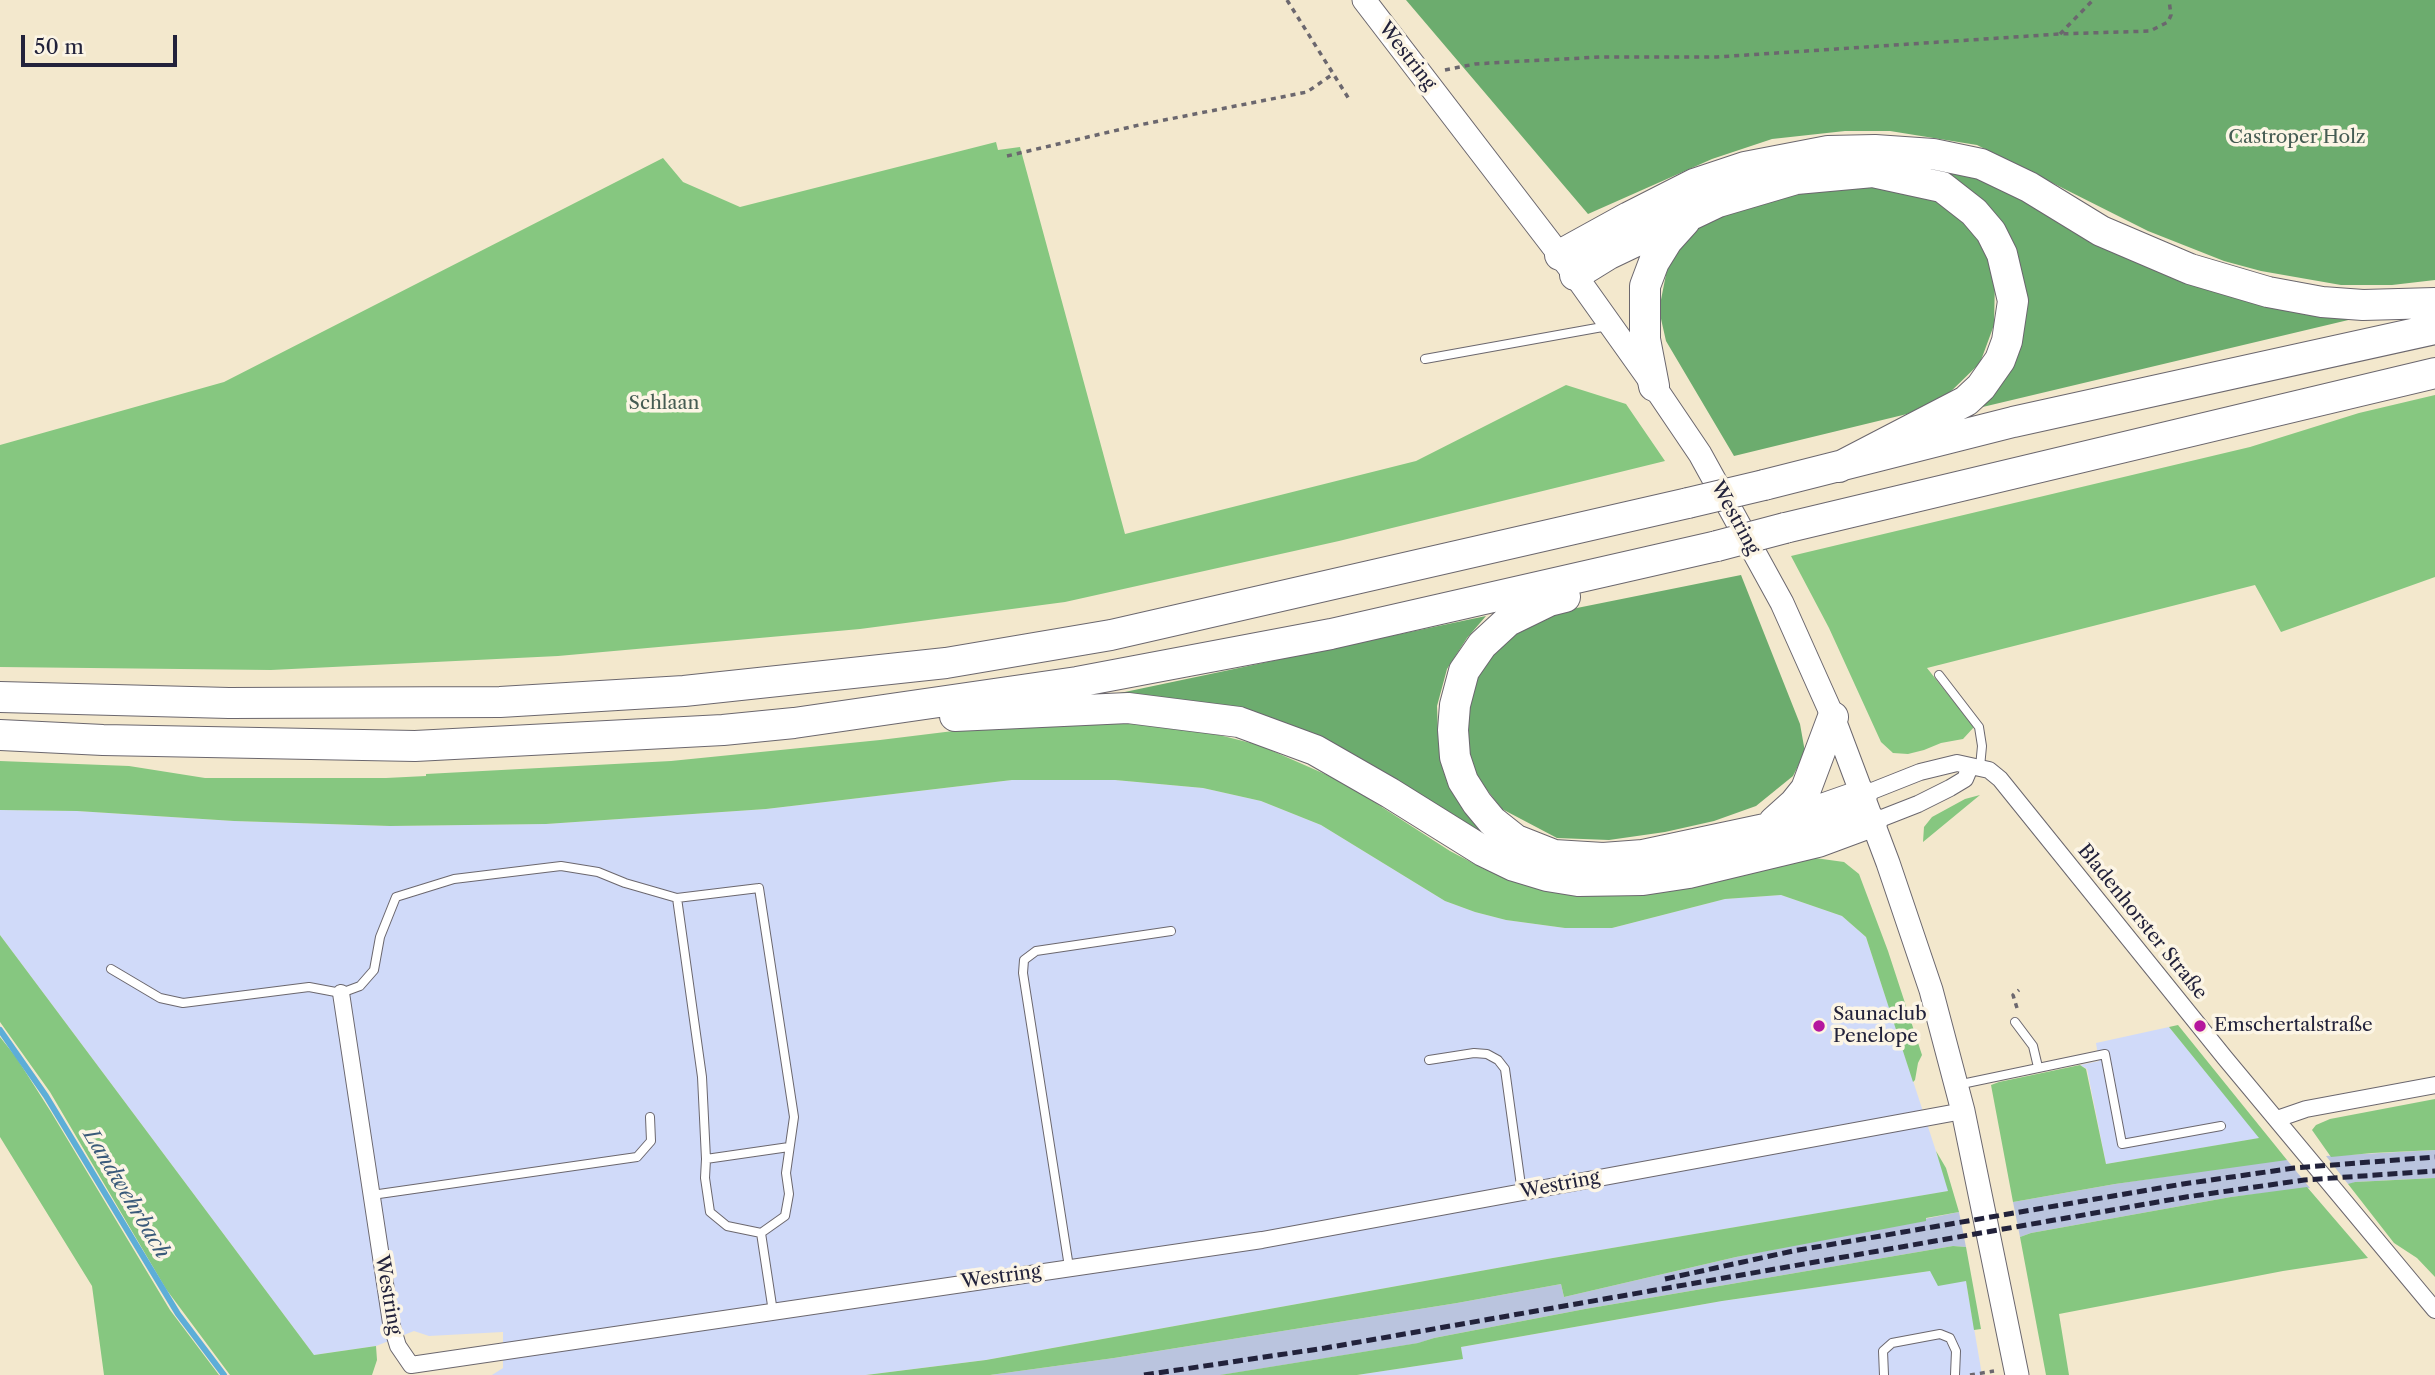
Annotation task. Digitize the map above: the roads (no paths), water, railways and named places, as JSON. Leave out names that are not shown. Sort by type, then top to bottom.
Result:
[{"type":"highway","points":[[1568,265],[1629,216],[1694,184],[1745,167],[1828,151],[1875,150],[1933,154],[1981,164],[2029,187],[2101,231],[2190,269],[2268,292],[2363,306],[2435,303]]},
{"type":"highway","points":[[1568,265],[1609,254],[1718,202],[1796,179],[1873,172],[1942,187],[1975,212],[1991,232],[2002,254],[2013,301],[2007,341],[2000,360],[1981,387],[1966,401],[1839,467]]},
{"type":"highway","points":[[1654,386],[1645,339],[1645,286],[1654,262],[1667,241],[1692,215]]},
{"type":"highway","points":[[0,697],[229,703],[500,702],[684,691],[946,663],[1111,635],[1688,503],[2013,422],[2435,329]]},
{"type":"highway","points":[[0,735],[144,741],[415,746],[723,730],[794,723],[1104,677],[1331,634],[1639,565],[2435,373]]},
{"type":"highway","points":[[1639,565],[1598,587],[1549,601],[1508,621],[1482,645],[1464,671],[1455,705],[1455,757],[1463,781],[1492,821],[1516,839],[1554,855],[1603,858],[1643,855],[1867,808]]},
{"type":"highway","points":[[794,723],[1128,708],[1239,722],[1315,750],[1390,793],[1483,852],[1514,866],[1578,881],[1643,880],[1689,873],[1818,842],[1867,808]]},
{"type":"highway","points":[[1765,829],[1794,804],[1806,789],[1833,717]]},
{"type":"main road","name":"Westring","points":[[1364,0],[1568,265],[1654,386],[1700,454],[1782,603],[1833,717],[1931,990],[1963,1111],[2017,1375]]},
{"type":"street","points":[[1956,763],[1975,767],[1965,779],[1950,789],[1918,804],[1867,808],[1939,766],[1956,763]]},
{"type":"street","name":"Bladenhorster Straße","points":[[1975,767],[1989,770],[2000,779],[2435,1310]]},
{"type":"street","name":"Westring","points":[[341,993],[391,1323],[398,1346],[411,1366],[1262,1240],[1963,1111]]},
{"type":"street","points":[[2277,1119],[2306,1110],[2435,1085]]},
{"type":"lane","points":[[1425,359],[1611,326]]},
{"type":"lane","points":[[1939,675],[1979,727],[1982,746],[1975,767]]},
{"type":"lane","points":[[111,969],[160,998],[183,1003],[309,986],[341,993],[360,986],[374,970],[380,937],[396,897],[454,879],[561,866],[598,872],[677,898],[759,888],[794,1117],[786,1173],[789,1195],[785,1216],[761,1233],[727,1226],[710,1212],[705,1178],[702,1077],[677,898]]},
{"type":"lane","points":[[1069,1267],[1023,973],[1024,960],[1036,951],[1171,931]]},
{"type":"lane","points":[[2015,1022],[2033,1046],[2038,1067]]},
{"type":"lane","points":[[1429,1060],[1474,1053],[1487,1054],[1498,1060],[1504,1069],[1522,1193]]},
{"type":"lane","points":[[1957,1085],[2105,1054],[2122,1144],[2221,1126]]},
{"type":"lane","points":[[372,1195],[637,1157],[651,1141],[650,1117]]},
{"type":"lane","points":[[706,1159],[789,1147]]},
{"type":"lane","points":[[761,1233],[773,1312]]},
{"type":"lane","points":[[1884,1375],[1883,1351],[1892,1343],[1940,1334],[1950,1338],[1956,1351],[1955,1375]]},
{"type":"waterway","name":"Landwehrbach","points":[[0,1030],[46,1096],[178,1314],[224,1375]]},
{"type":"railway","points":[[1665,1279],[1793,1251],[2183,1184],[2294,1168],[2435,1157]]},
{"type":"railway","points":[[1144,1375],[1325,1348],[2186,1197],[2304,1180],[2435,1171]]},
{"type":"place","name":"Saunaclub Penelope","points":[[1819,1026]]},
{"type":"place","name":"Emschertalstraße","points":[[2200,1026]]},
{"type":"park label","name":"Castroper Holz","points":[[2297,138]]},
{"type":"park label","name":"Schlaan","points":[[664,404]]}]
